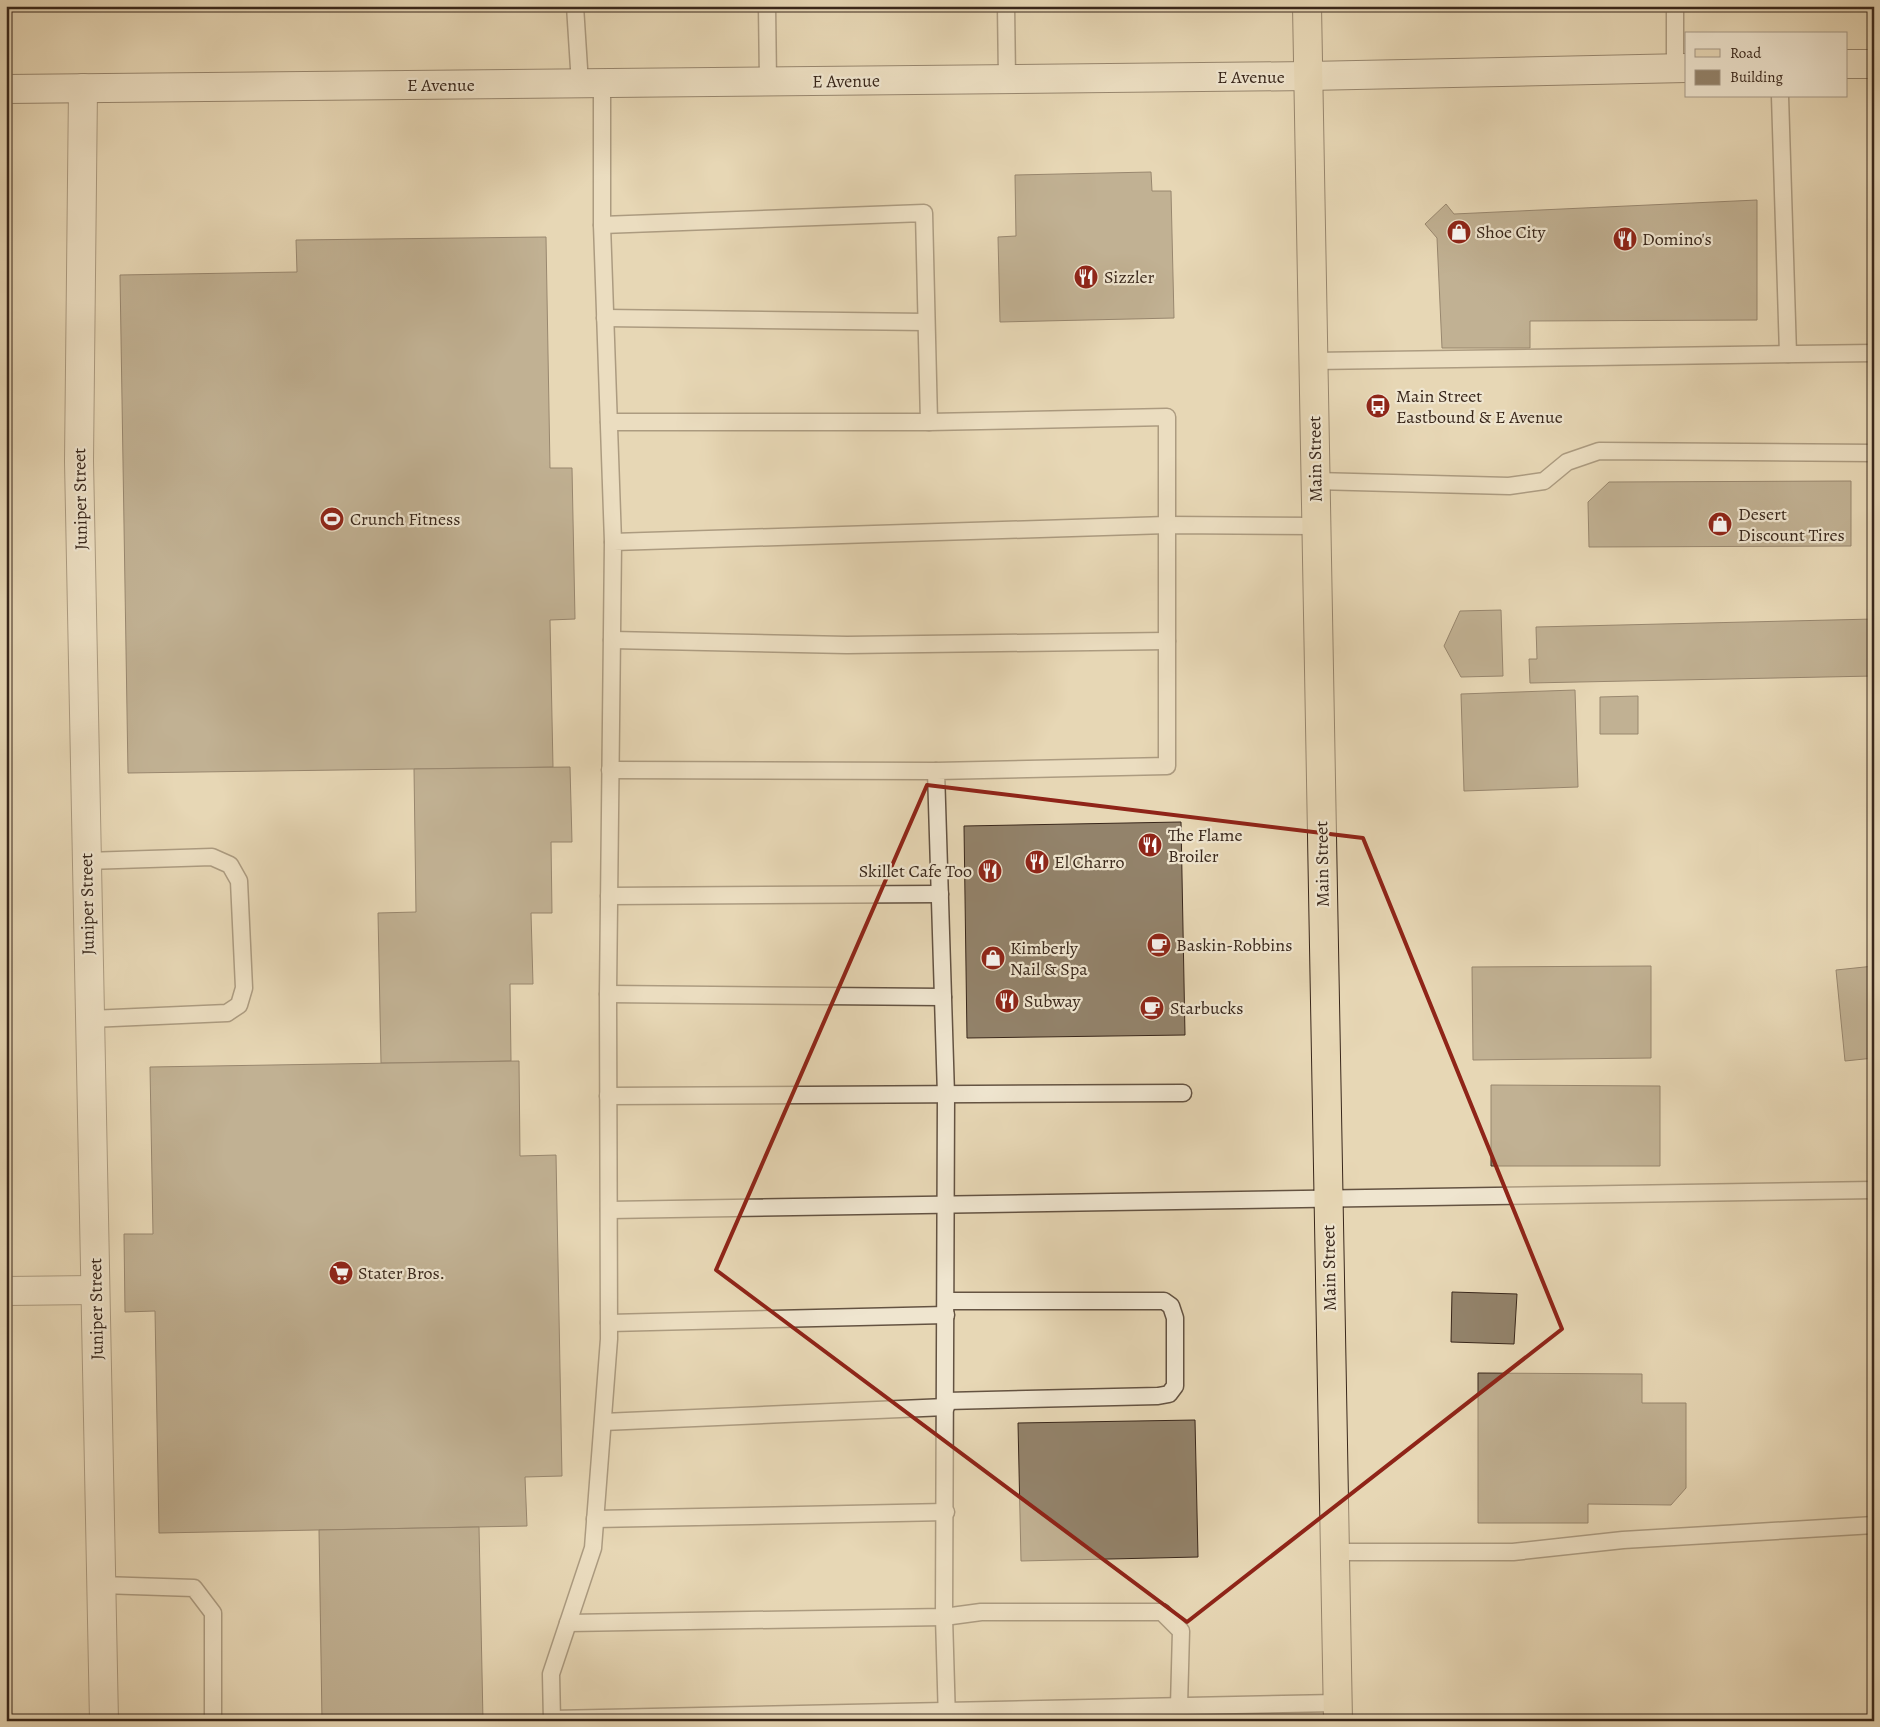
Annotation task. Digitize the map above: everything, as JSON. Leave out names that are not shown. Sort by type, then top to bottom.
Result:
[{"type":"main road","name":"Main Street","points":[[1307,6],[1338,1712]]},
{"type":"street","points":[[1848,64],[1874,64]]},
{"type":"street","name":"E Avenue","points":[[6,89],[1308,76],[1680,68]]},
{"type":"street","name":"Juniper Street","points":[[83,88],[79,461],[104,1721]]},
{"type":"street","points":[[6,1291],[95,1290]]},
{"type":"lane","points":[[575,6],[591,84],[602,224],[613,542],[608,994],[609,1323],[593,1548],[551,1674],[552,1720],[947,1716],[1179,1706],[1338,1712]]},
{"type":"lane","points":[[767,6],[768,82]]},
{"type":"lane","points":[[1006,6],[1007,79]]},
{"type":"lane","points":[[1675,6],[1680,68]]},
{"type":"lane","points":[[1780,98],[1788,354]]},
{"type":"lane","points":[[602,224],[924,213],[929,422]]},
{"type":"lane","points":[[605,318],[926,322]]},
{"type":"lane","points":[[1313,361],[1874,353]]},
{"type":"lane","points":[[609,422],[929,422],[1166,417],[1167,525],[1167,766],[936,771],[610,770]]},
{"type":"lane","points":[[1315,481],[1509,486],[1544,481],[1567,462],[1599,451],[1874,453]]},
{"type":"lane","points":[[613,542],[1167,525],[1316,526]]},
{"type":"lane","points":[[612,640],[848,645],[1167,641]]},
{"type":"lane","points":[[936,771],[946,1095],[946,1512],[944,1617],[947,1716]]},
{"type":"lane","points":[[86,861],[212,857],[230,865],[239,881],[244,988],[239,1005],[227,1013],[90,1019]]},
{"type":"lane","points":[[609,896],[940,894]]},
{"type":"lane","points":[[608,994],[944,997]]},
{"type":"lane","points":[[608,1096],[1182,1093]]},
{"type":"lane","points":[[609,1210],[1874,1190]]},
{"type":"lane","points":[[603,1422],[946,1404],[1158,1396],[1169,1394],[1175,1386],[1175,1318],[1171,1306],[1164,1301],[946,1308],[609,1323]]},
{"type":"lane","points":[[595,1520],[946,1512]]},
{"type":"lane","points":[[1335,1552],[1513,1552],[1623,1540],[1874,1525]]},
{"type":"lane","points":[[101,1585],[194,1588],[213,1613],[213,1721]]},
{"type":"lane","points":[[568,1623],[944,1617],[981,1612],[1162,1612],[1181,1631],[1179,1706]]},
{"type":"highlighted area","points":[[927,785],[1363,838],[1562,1329],[1187,1622],[716,1270]]},
{"type":"building","name":"Sizzler","points":[[1151,172],[1152,191],[1171,191],[1174,318],[1000,322],[998,237],[1016,236],[1015,175]]},
{"type":"building","points":[[1757,200],[1757,320],[1530,321],[1530,348],[1442,348],[1437,238],[1425,224],[1446,204],[1454,214]]},
{"type":"building","points":[[546,237],[550,468],[572,468],[575,619],[550,620],[553,767],[128,773],[120,275],[297,272],[296,240]]},
{"type":"building","name":"Desert Discount Tires","points":[[1851,481],[1851,546],[1589,547],[1588,502],[1609,482]]},
{"type":"building","points":[[1501,610],[1503,676],[1461,677],[1444,646],[1460,611]]},
{"type":"building","points":[[1874,619],[1874,676],[1530,683],[1529,659],[1537,659],[1536,627]]},
{"type":"building","points":[[1575,690],[1578,787],[1464,791],[1461,694]]},
{"type":"building","points":[[1638,696],[1638,734],[1600,734],[1600,697]]},
{"type":"building","points":[[570,767],[572,842],[551,842],[552,913],[531,913],[533,984],[510,984],[511,1061],[381,1063],[378,913],[416,912],[414,769]]},
{"type":"building","points":[[1181,822],[1185,1035],[967,1038],[964,826]]},
{"type":"building","points":[[1651,966],[1651,1058],[1473,1060],[1472,967]]},
{"type":"building","points":[[1874,966],[1874,1058],[1845,1061],[1836,970]]},
{"type":"building","name":"Stater Bros.","points":[[519,1061],[520,1156],[556,1155],[562,1476],[525,1477],[527,1526],[159,1533],[155,1311],[125,1312],[124,1234],[153,1234],[150,1067]]},
{"type":"building","points":[[1491,1085],[1660,1086],[1660,1166],[1491,1166]]},
{"type":"building","points":[[1452,1292],[1517,1294],[1514,1344],[1451,1342]]},
{"type":"building","points":[[1478,1373],[1642,1374],[1642,1403],[1686,1403],[1686,1488],[1671,1505],[1588,1504],[1588,1523],[1478,1523]]},
{"type":"building","points":[[1195,1420],[1198,1557],[1021,1561],[1018,1423]]},
{"type":"building","points":[[479,1527],[483,1721],[322,1721],[319,1530]]},
{"type":"place","name":"Shoe City","points":[[1459,232]]},
{"type":"place","name":"Domino's","points":[[1625,239]]},
{"type":"place","name":"Sizzler","points":[[1086,277]]},
{"type":"place","name":"Main Street Eastbound & E Avenue","points":[[1378,406]]},
{"type":"place","name":"Crunch Fitness","points":[[332,519]]},
{"type":"place","name":"Desert Discount Tires","points":[[1720,524]]},
{"type":"place","name":"The Flame Broiler","points":[[1150,845]]},
{"type":"place","name":"El Charro","points":[[1037,862]]},
{"type":"place","name":"Skillet Cafe Too","points":[[990,871]]},
{"type":"place","name":"Baskin-Robbins","points":[[1159,945]]},
{"type":"place","name":"Kimberly Nail & Spa","points":[[993,958]]},
{"type":"place","name":"Subway","points":[[1007,1001]]},
{"type":"place","name":"Starbucks","points":[[1152,1008]]},
{"type":"place","name":"Stater Bros.","points":[[341,1273]]}]
